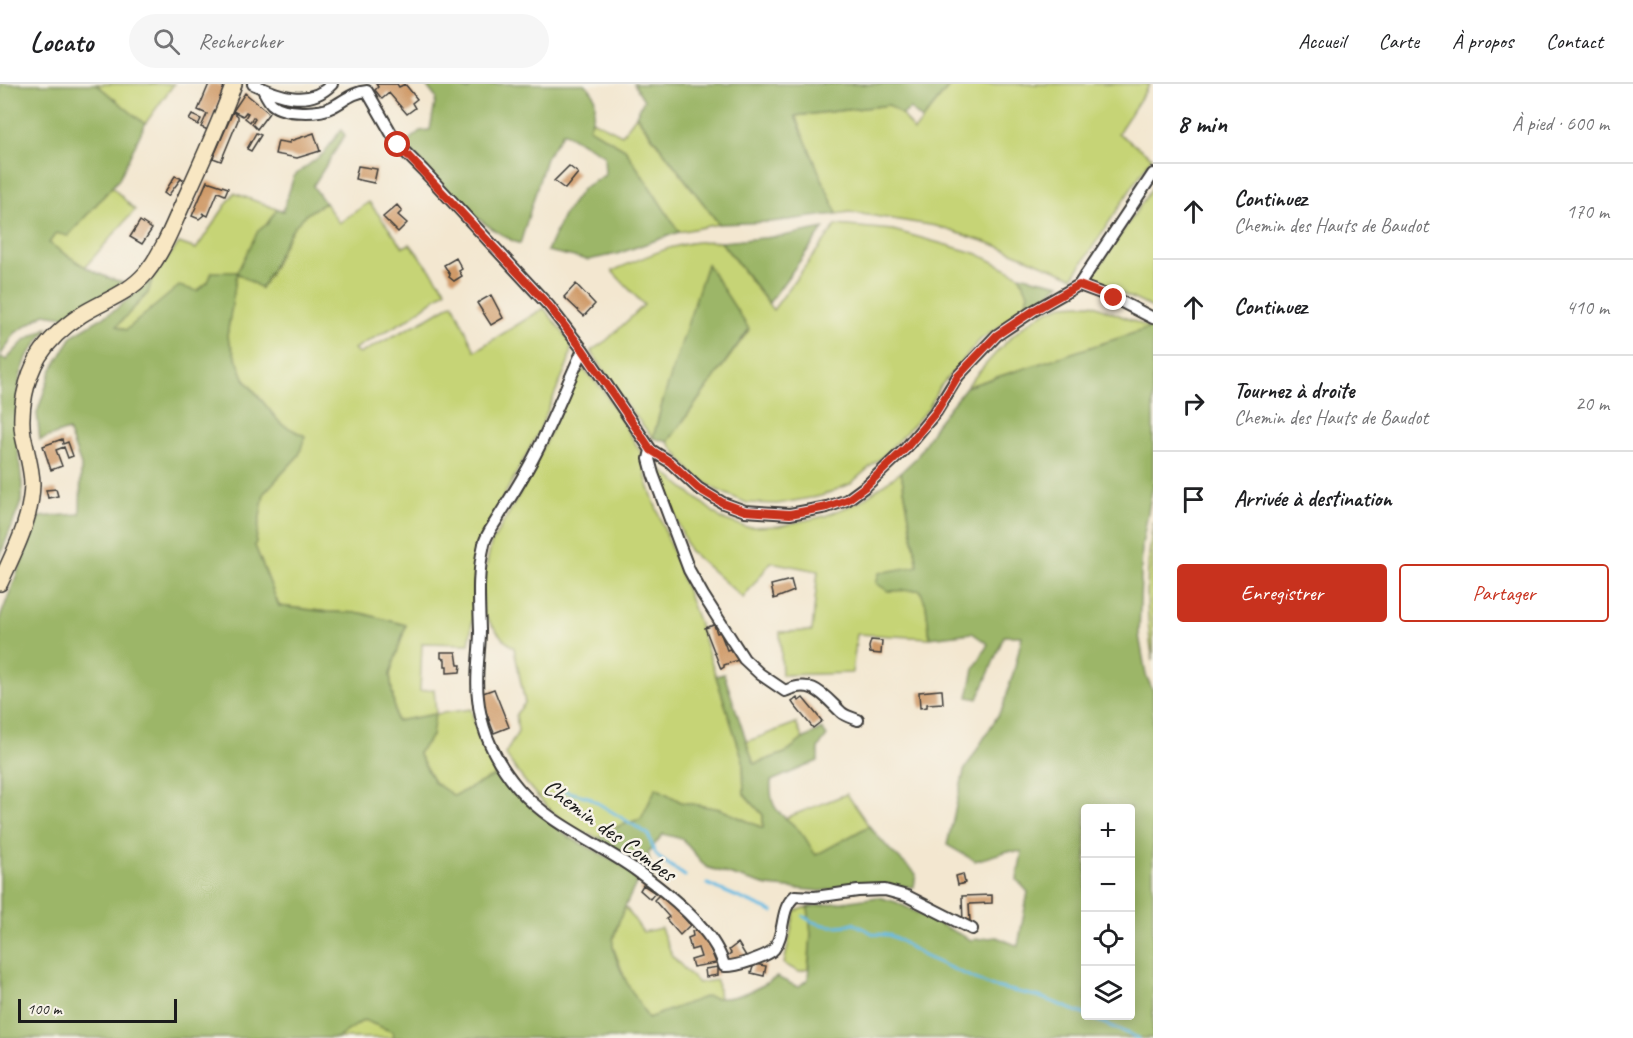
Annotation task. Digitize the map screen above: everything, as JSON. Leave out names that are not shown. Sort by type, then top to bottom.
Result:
[{"type":"street","points":[[0,583],[24,531],[30,505],[32,481],[23,433],[23,409],[28,382],[39,356],[58,334],[82,315],[129,289],[146,273],[165,243],[216,132],[234,84]]},
{"type":"street","points":[[257,86],[278,95],[301,99],[332,84]]},
{"type":"street","points":[[257,86],[273,105],[289,111],[313,112],[330,109],[364,88],[398,145],[549,306],[583,350],[651,450],[670,462],[698,488],[723,503],[745,511],[790,514],[827,507],[847,500],[866,486],[906,448],[936,412],[958,376],[997,335],[1079,285],[1153,174]]},
{"type":"street","points":[[1079,285],[1114,298],[1153,318]]},
{"type":"street","name":"Chemin des Combes","points":[[583,350],[536,452],[484,542],[477,587],[480,631],[477,697],[483,727],[493,752],[518,788],[548,816],[571,832],[621,859],[705,930],[721,953],[724,966],[745,963],[773,951],[779,940],[788,902],[795,896],[814,897],[885,890],[915,900],[972,930]]},
{"type":"street","points":[[651,450],[649,459],[652,474],[689,570],[744,659],[760,674],[785,691],[795,686],[810,688],[825,695],[842,714],[858,720]]},
{"type":"green space","points":[[0,84],[96,84],[145,124],[119,179],[68,236],[56,233],[49,243],[94,271],[123,282],[109,293],[84,303],[66,317],[44,314],[15,333],[0,356]]},
{"type":"green space","points":[[96,84],[174,84],[145,124]]},
{"type":"green space","points":[[425,84],[457,84],[468,90],[473,84],[584,84],[595,98],[595,110],[589,128],[625,149],[679,232],[617,254],[588,260],[547,251],[563,216],[583,188],[605,175],[604,155],[563,132],[546,158],[520,244],[503,236],[472,214],[404,144],[420,131],[430,130],[436,98]]},
{"type":"green space","points":[[634,84],[951,84],[922,120],[910,109],[902,115],[889,105],[795,116],[837,214],[771,222],[719,224],[636,115],[644,100]]},
{"type":"green space","points":[[951,84],[1150,84],[1118,133],[1152,157],[1073,277],[995,245],[936,226],[849,212],[837,214],[795,116],[889,105],[902,115],[914,131]]},
{"type":"green space","points":[[636,116],[719,224],[679,232],[625,149],[589,128],[592,120],[622,135]]},
{"type":"green space","points":[[341,130],[345,135],[313,186],[325,203],[312,210],[293,229],[261,288],[237,273],[227,336],[245,380],[281,424],[305,436],[299,455],[264,493],[255,546],[279,606],[328,612],[361,613],[406,625],[390,674],[396,721],[435,714],[432,736],[418,753],[434,782],[454,796],[496,775],[569,837],[619,863],[638,880],[618,923],[613,946],[623,974],[648,1018],[707,996],[725,998],[744,994],[777,977],[798,987],[808,979],[811,934],[808,907],[878,897],[896,902],[971,940],[997,937],[1018,946],[1028,892],[1017,880],[1022,852],[1008,851],[975,861],[947,845],[964,771],[1003,707],[1022,636],[1004,636],[978,699],[968,697],[974,669],[988,644],[972,633],[930,638],[926,605],[920,590],[888,591],[876,583],[879,573],[918,566],[901,472],[917,457],[937,423],[966,387],[1150,328],[1153,329],[1153,485],[1142,545],[1139,635],[1146,675],[1153,691],[1153,1038],[394,1038],[393,1032],[364,1020],[337,1038],[0,1038],[0,618],[39,517],[80,514],[81,465],[68,430],[40,440],[37,413],[51,371],[73,335],[115,310],[152,279],[148,293],[117,326],[126,330],[179,286],[197,291],[208,282],[212,272],[237,272],[258,231],[267,224],[277,209],[283,211],[294,176],[324,153]]},
{"type":"green space","points":[[1153,186],[1153,308],[1091,279]]},
{"type":"green space","points":[[112,187],[135,210],[85,267],[49,243],[56,233],[68,236]]},
{"type":"green space","points":[[234,193],[277,209],[267,224],[258,231],[261,288],[292,230],[311,211],[325,203],[339,223],[369,202],[403,247],[410,244],[446,290],[408,319],[354,349],[359,354],[453,303],[475,351],[544,308],[572,344],[568,363],[538,433],[483,535],[474,584],[474,608],[469,644],[422,643],[420,691],[434,689],[436,714],[471,709],[481,744],[496,775],[454,796],[434,782],[418,753],[432,736],[396,721],[390,674],[406,625],[361,613],[328,612],[279,606],[255,546],[264,493],[299,455],[281,424],[245,380],[227,337],[236,272],[208,282],[197,291],[157,305],[126,330],[116,326],[148,293],[152,279],[179,243],[196,249]]},
{"type":"green space","points":[[836,225],[893,230],[978,254],[1019,275],[1028,293],[1025,309],[980,340],[938,389],[928,409],[885,454],[850,484],[821,496],[777,504],[747,503],[717,490],[692,473],[668,442],[749,330],[664,397],[653,438],[629,408],[591,351],[607,340],[644,305],[612,271],[679,245],[707,241],[721,242],[773,310]]},
{"type":"green space","points":[[824,228],[769,303],[721,242],[783,236]]},
{"type":"green space","points":[[707,264],[749,329],[668,442],[653,438]]},
{"type":"green space","points":[[1019,275],[1060,284],[1025,309],[1028,293]]},
{"type":"green space","points":[[1092,304],[1150,328],[966,387],[1008,340],[1032,320],[1060,306]]},
{"type":"green space","points":[[49,327],[27,357],[20,377],[15,424],[22,484],[21,502],[0,556],[0,356],[6,360],[25,340]]},
{"type":"green space","points":[[583,369],[603,390],[642,454],[647,482],[698,621],[743,760],[744,794],[763,815],[763,828],[720,809],[681,802],[656,788],[641,819],[619,826],[598,838],[572,827],[553,812],[527,784],[505,754],[518,732],[516,714],[525,703],[514,648],[504,640],[483,614],[482,586],[491,544],[526,483],[576,378]]},
{"type":"green space","points":[[658,467],[722,519],[746,527],[779,526],[825,516],[859,502],[901,472],[918,567],[880,573],[888,591],[920,589],[926,605],[930,638],[857,634],[852,673],[782,675],[780,632],[812,631],[818,571],[771,562],[743,598],[689,550],[661,481]]},
{"type":"green space","points":[[1153,522],[1153,661],[1147,592]]},
{"type":"green space","points":[[724,674],[754,764],[785,753],[803,739],[822,729],[827,736],[818,748],[818,761],[771,781],[771,793],[776,808],[803,835],[816,855],[869,826],[916,874],[914,887],[884,885],[820,891],[767,886],[706,867],[682,839],[663,834],[648,853],[653,878],[598,838],[619,826],[641,819],[656,788],[681,802],[720,809],[763,828],[763,815],[744,794],[743,760],[716,676]]},
{"type":"green space","points":[[796,723],[803,739],[785,753],[754,764],[746,742]]},
{"type":"green space","points":[[847,794],[869,826],[816,856],[802,834],[785,818]]},
{"type":"green space","points":[[624,905],[643,932],[661,928],[672,956],[698,983],[717,980],[719,1000],[648,1018],[627,984],[612,944]]},
{"type":"green space","points":[[808,907],[811,934],[808,969],[799,972],[784,964],[795,911]]},
{"type":"green space","points":[[364,1020],[393,1032],[394,1038],[337,1038]]},
{"type":"building","points":[[209,84],[224,87],[208,130],[201,127],[207,114],[198,110]]},
{"type":"building","points":[[376,84],[397,84],[399,87],[405,84],[417,99],[412,103],[415,108],[407,114],[389,93],[382,99],[375,90],[378,87]]},
{"type":"building","points":[[245,93],[269,113],[257,129],[252,124],[255,119],[253,117],[250,122],[245,118],[248,113],[246,112],[243,116],[233,111]]},
{"type":"building","points":[[233,112],[238,116],[238,120],[221,161],[213,158]]},
{"type":"building","points":[[192,115],[201,119],[198,125],[189,120]]},
{"type":"building","points":[[256,133],[261,135],[251,151],[247,149]]},
{"type":"building","points":[[314,133],[320,151],[297,158],[275,154],[278,141],[290,143],[290,141]]},
{"type":"building","points":[[358,166],[377,169],[374,183],[355,179]]},
{"type":"building","points":[[569,166],[578,173],[565,189],[554,181]]},
{"type":"building","points":[[175,176],[183,179],[168,196],[164,193]]},
{"type":"building","points":[[207,181],[228,188],[225,195],[218,192],[208,216],[202,213],[204,215],[199,219],[192,216]]},
{"type":"building","points":[[397,205],[402,211],[398,215],[407,223],[398,232],[383,217]]},
{"type":"building","points":[[140,221],[152,229],[142,244],[130,237]]},
{"type":"building","points":[[456,258],[462,269],[459,271],[462,276],[454,281],[449,277],[444,265]]},
{"type":"building","points":[[576,284],[595,304],[584,316],[564,297]]},
{"type":"building","points":[[491,295],[503,318],[491,325],[477,303]]},
{"type":"building","points":[[62,439],[63,444],[68,442],[73,456],[68,458],[64,447],[56,450],[62,466],[51,470],[43,446]]},
{"type":"building","points":[[56,489],[58,496],[48,498],[46,490]]},
{"type":"building","points":[[791,580],[794,591],[774,599],[771,585]]},
{"type":"building","points":[[714,625],[717,633],[720,632],[727,650],[735,651],[738,660],[724,665],[721,669],[705,628]]},
{"type":"building","points":[[871,640],[882,641],[881,654],[870,653]]},
{"type":"building","points":[[441,652],[456,652],[458,665],[461,665],[460,672],[447,673],[445,659],[441,658]]},
{"type":"building","points":[[494,689],[509,727],[494,733],[482,701],[483,693]]},
{"type":"building","points":[[942,690],[943,703],[927,704],[927,707],[920,708],[919,692]]},
{"type":"building","points":[[797,698],[799,701],[803,698],[822,721],[813,728],[792,702]]},
{"type":"building","points":[[963,874],[965,883],[958,885],[956,876]]},
{"type":"building","points":[[643,885],[655,893],[650,899],[640,890]]},
{"type":"building","points":[[659,895],[665,896],[690,925],[680,935],[666,919],[669,917],[654,900]]},
{"type":"building","points":[[992,895],[992,903],[969,904],[970,922],[963,923],[962,896]]},
{"type":"building","points":[[701,929],[716,963],[693,967],[691,960],[701,957],[698,948],[691,950],[688,938],[693,936],[692,931]]},
{"type":"building","points":[[738,943],[746,956],[737,960],[729,960],[727,956],[731,953],[729,950]]},
{"type":"building","points":[[754,964],[766,966],[764,976],[751,973]]},
{"type":"building","points":[[718,967],[718,975],[706,977],[705,969]]},
{"type":"waterway","points":[[554,788],[588,797],[648,834],[658,857],[685,876]]},
{"type":"waterway","points":[[707,884],[773,912]]},
{"type":"waterway","points":[[803,916],[821,924],[834,926],[853,923],[874,934],[889,935],[924,956],[991,986],[1040,997],[1081,1013]]},
{"type":"waterway","points":[[1096,1020],[1138,1038]]},
{"type":"route","points":[[398,145],[549,306],[583,350],[651,450],[670,462],[698,488],[723,503],[745,511],[790,514],[827,507],[847,500],[866,486],[906,448],[936,412],[958,376],[997,335],[1079,285],[1114,298]]}]
